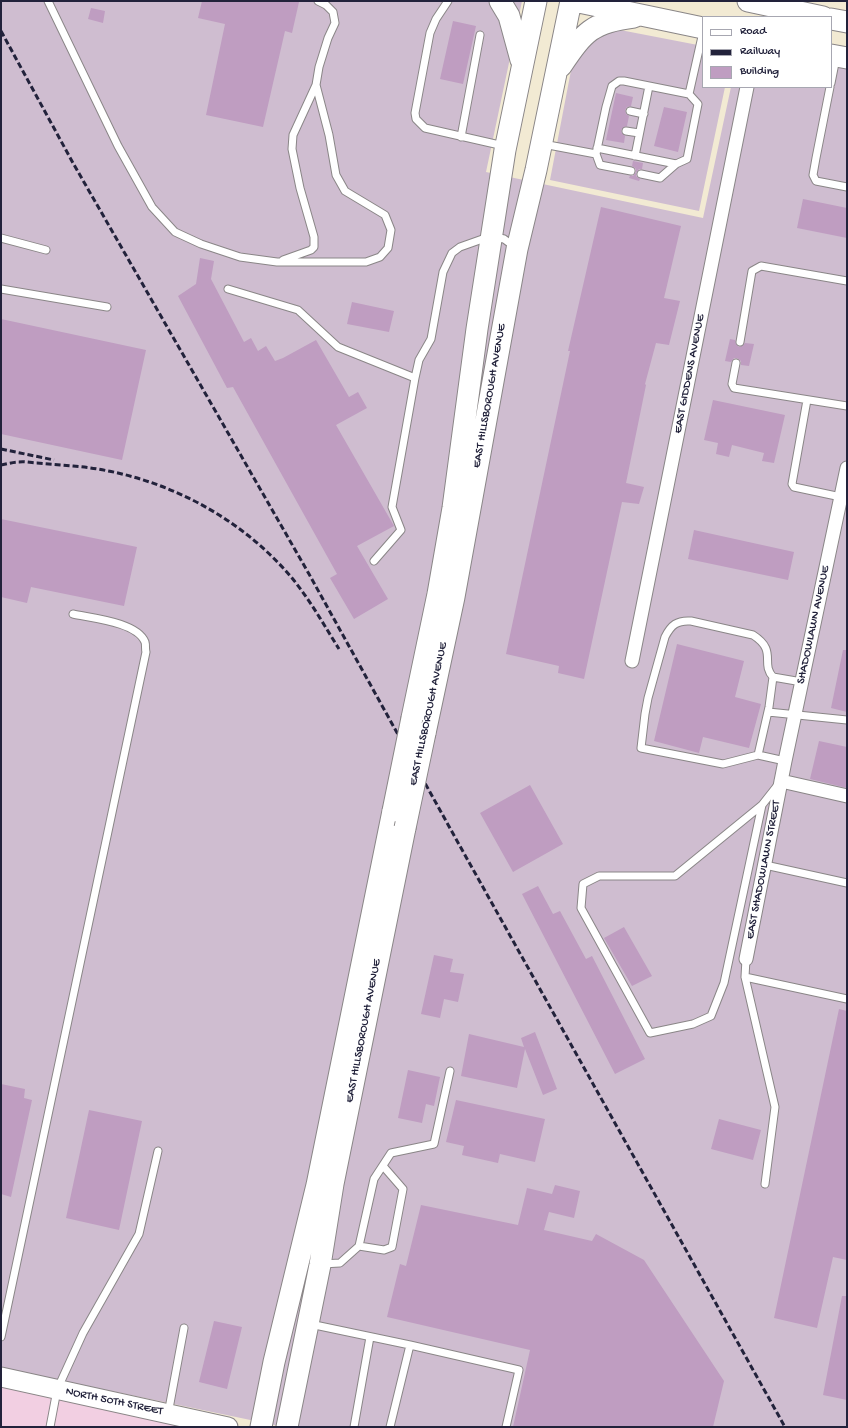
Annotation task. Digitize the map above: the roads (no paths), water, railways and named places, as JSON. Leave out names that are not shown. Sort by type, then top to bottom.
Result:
[{"type":"main road","points":[[500,1],[509,16],[523,65]]},
{"type":"main road","name":"EAST HILLSBOROUGH AVENUE","points":[[287,1427],[320,1265],[334,1177],[405,828],[418,726],[453,508],[491,236],[506,146],[536,1]]},
{"type":"main road","name":"EAST HILLSBOROUGH AVENUE","points":[[261,1427],[274,1362],[317,1185],[393,811],[454,597],[517,249],[571,1]]},
{"type":"main road","points":[[574,1],[702,28]]},
{"type":"main road","points":[[748,1],[818,16]]},
{"type":"main road","points":[[556,74],[578,40],[595,27],[614,20],[647,16]]},
{"type":"main road","points":[[832,19],[847,22]]},
{"type":"street","name":"EAST GIDDENS AVENUE","points":[[632,661],[747,88]]},
{"type":"street","name":"SHADOWLAWN AVENUE","points":[[782,781],[847,468]]},
{"type":"street","points":[[782,781],[847,796]]},
{"type":"street","name":"EAST SHADOWLAWN STREET","points":[[746,959],[782,781]]},
{"type":"street","name":"NORTH 50TH STREET","points":[[1,1377],[228,1427]]},
{"type":"lane","points":[[48,1],[118,146],[152,207],[175,232],[201,244],[240,257],[277,262],[366,262],[380,257],[388,248],[391,230],[384,215],[345,190],[336,175],[329,135],[316,85]]},
{"type":"lane","points":[[277,262],[311,250],[314,247],[314,237],[300,188],[292,149],[293,135],[316,85],[328,38],[335,24],[333,12],[326,5],[318,1]]},
{"type":"lane","points":[[448,1],[434,22],[430,33],[415,113],[416,119],[425,128],[506,146]]},
{"type":"lane","points":[[461,137],[480,35]]},
{"type":"lane","points":[[689,94],[702,36]]},
{"type":"lane","points":[[832,79],[838,56]]},
{"type":"lane","points":[[631,171],[600,165],[597,151],[605,127],[609,107],[609,91],[615,83],[624,81],[689,94],[698,104],[686,159],[676,164],[660,178],[641,174]]},
{"type":"lane","points":[[635,156],[649,86]]},
{"type":"lane","points":[[830,88],[814,175],[816,181],[847,187]]},
{"type":"lane","points":[[630,111],[644,114]]},
{"type":"lane","points":[[626,131],[639,133]]},
{"type":"lane","points":[[541,144],[635,156],[676,164]]},
{"type":"lane","points":[[374,561],[401,530],[392,507],[415,378],[419,360],[431,339],[443,272],[452,253],[460,247],[491,236],[504,239],[517,249]]},
{"type":"lane","points":[[1,238],[46,250]]},
{"type":"lane","points":[[740,342],[752,271],[761,266],[847,281]]},
{"type":"lane","points":[[228,288],[298,310],[338,347],[415,378]]},
{"type":"lane","points":[[1,289],[107,307]]},
{"type":"lane","points":[[736,363],[732,384],[734,388],[847,406]]},
{"type":"lane","points":[[807,400],[792,484],[794,487],[841,497]]},
{"type":"lane","points":[[1,1337],[146,652],[145,642],[133,629],[120,624],[73,614]]},
{"type":"lane","points":[[758,756],[768,712],[773,677],[769,670],[768,652],[766,647],[753,635],[691,621],[680,621],[675,623],[671,626],[665,637],[645,714],[641,748],[723,764],[758,756],[786,761]]},
{"type":"lane","points":[[773,677],[802,682]]},
{"type":"lane","points":[[768,712],[847,720]]},
{"type":"lane","points":[[762,805],[724,983],[711,1016],[693,1024],[650,1033],[581,908],[583,884],[599,876],[675,876],[762,805],[782,781]]},
{"type":"lane","points":[[765,866],[847,883]]},
{"type":"lane","points":[[746,959],[745,977],[775,1107],[765,1184]]},
{"type":"lane","points":[[745,977],[847,999]]},
{"type":"lane","points":[[320,1265],[340,1263],[359,1246],[374,1179],[391,1153],[434,1144],[450,1071]]},
{"type":"lane","points":[[50,1427],[57,1390],[83,1333],[138,1234],[158,1151]]},
{"type":"lane","points":[[359,1246],[384,1250],[392,1247],[403,1189],[383,1166]]},
{"type":"lane","points":[[307,1324],[410,1345],[519,1370],[506,1427]]},
{"type":"lane","points":[[168,1414],[184,1328]]},
{"type":"lane","points":[[354,1427],[370,1337]]},
{"type":"lane","points":[[390,1427],[410,1345]]},
{"type":"railway","points":[[1,31],[73,163],[309,574],[785,1427]]},
{"type":"railway","points":[[1,449],[54,460]]},
{"type":"railway","points":[[1,465],[14,462],[24,462],[104,470],[135,477],[194,501],[221,516],[247,534],[271,555],[299,586],[339,649]]}]
